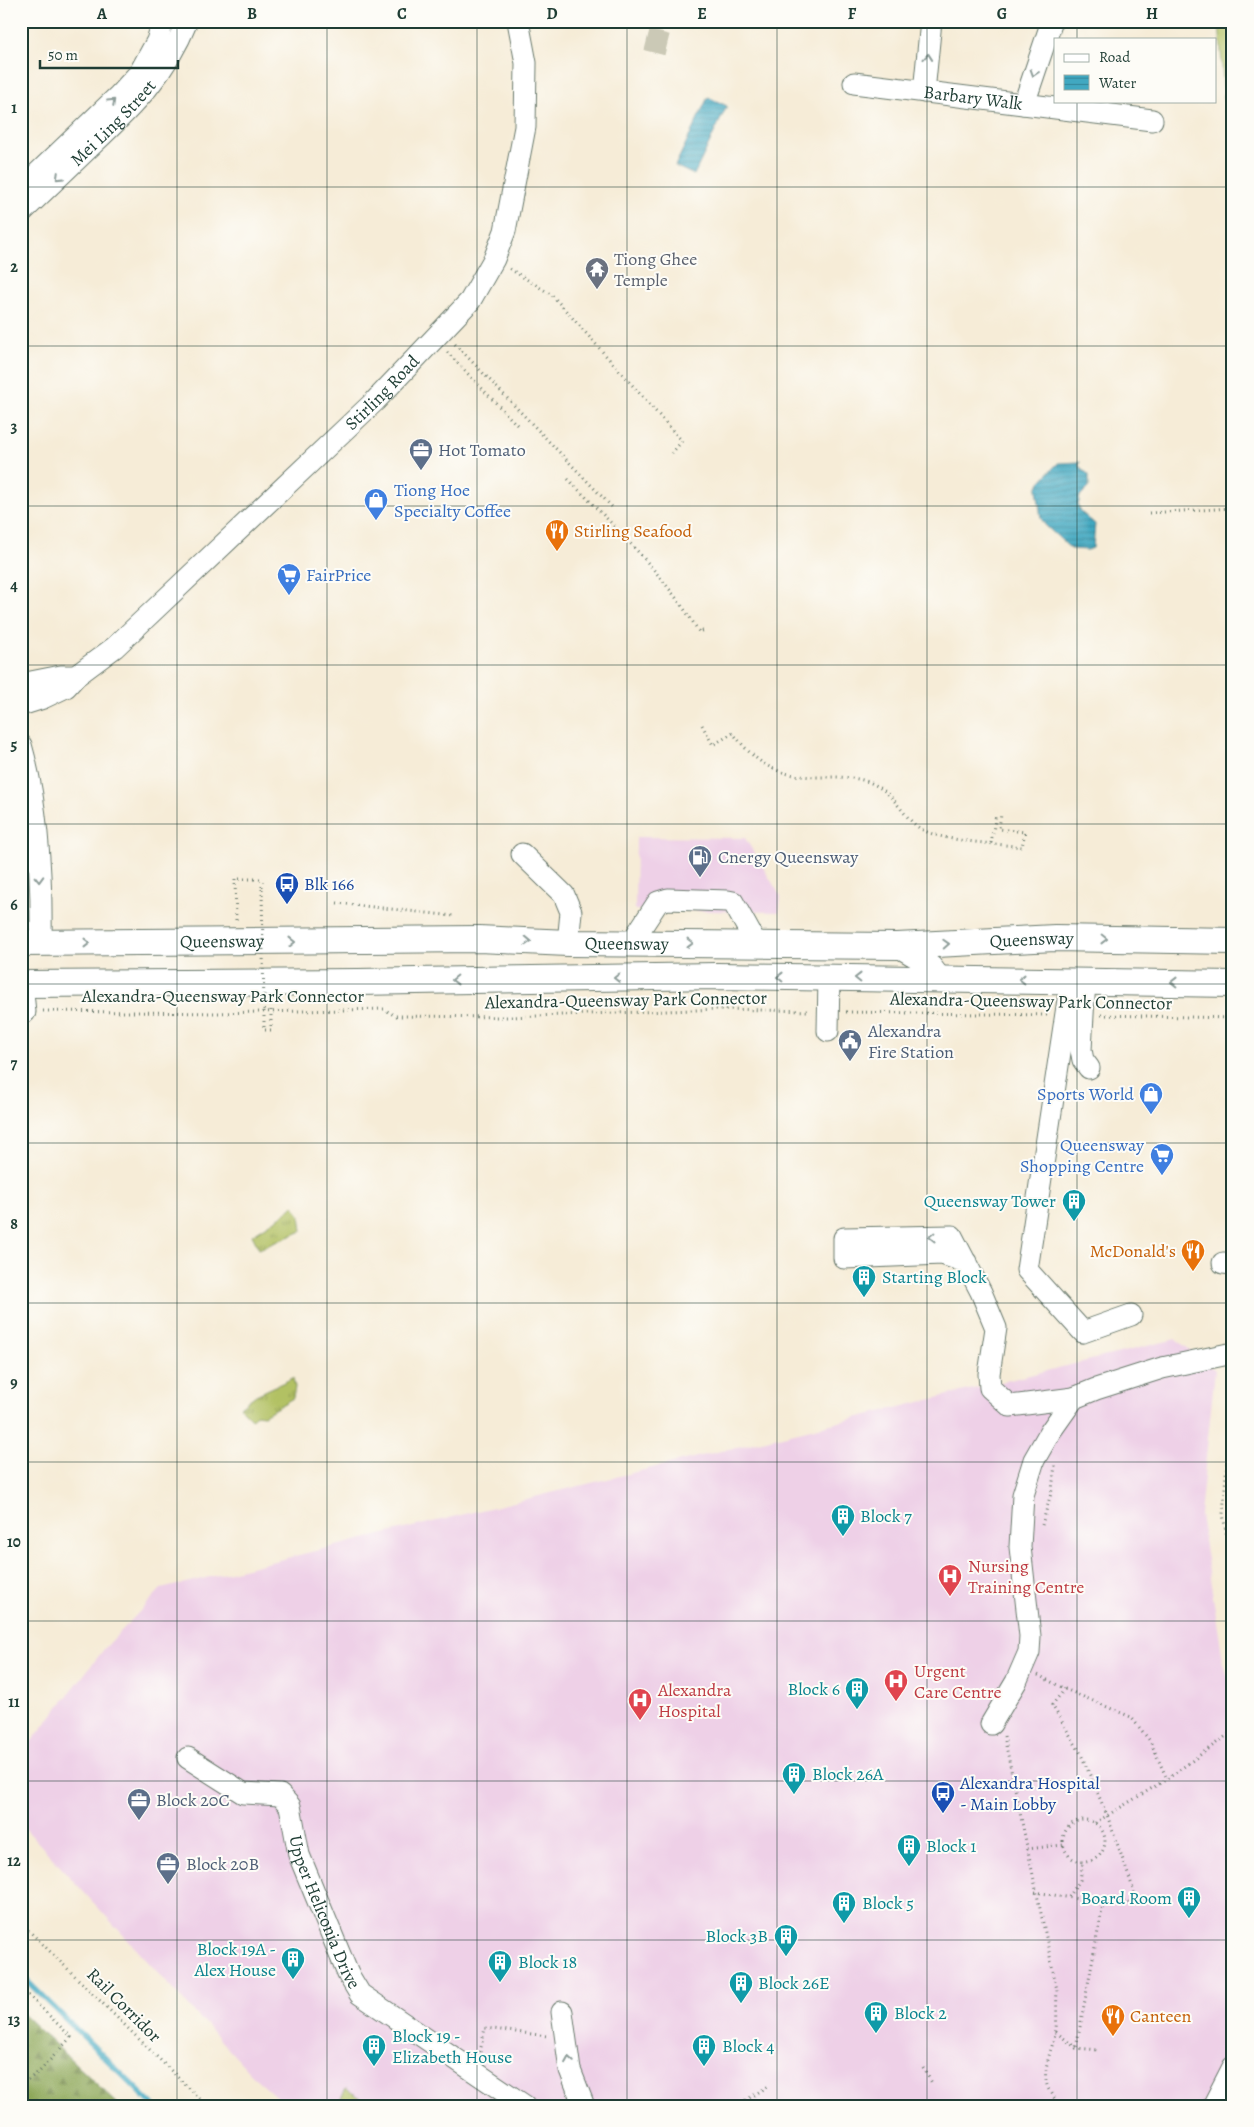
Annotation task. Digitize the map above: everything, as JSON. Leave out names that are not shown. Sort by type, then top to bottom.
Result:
[{"type":"main road","name":"Queensway","points":[[31,943],[479,939],[568,943],[897,946],[1055,938],[1233,940]]},
{"type":"main road","points":[[132,942],[142,954],[145,962],[144,971],[135,983]]},
{"type":"main road","points":[[174,942],[164,955],[162,966],[167,975],[176,983]]},
{"type":"main road","name":"Queensway","points":[[22,984],[716,976],[1078,980],[1229,985]]},
{"type":"street","name":"Mei Ling Street","points":[[21,189],[120,95],[140,72],[157,41],[163,21]]},
{"type":"street","name":"Mei Ling Street","points":[[21,213],[134,106],[178,45],[187,21]]},
{"type":"street","name":"Stirling Road","points":[[21,705],[43,698],[66,687],[76,676],[122,640],[375,401],[470,301],[494,259],[505,232],[524,128],[526,63],[518,21]]},
{"type":"street","points":[[924,92],[931,21]]},
{"type":"street","points":[[1024,104],[1052,21]]},
{"type":"street","name":"Barbary Walk","points":[[854,83],[1152,120]]},
{"type":"street","points":[[21,684],[61,676],[76,676]]},
{"type":"street","points":[[21,745],[37,830],[31,943]]},
{"type":"street","points":[[522,854],[564,894],[571,912],[568,943]]},
{"type":"street","points":[[631,943],[658,902],[668,899],[728,900],[733,902],[757,945]]},
{"type":"street","points":[[897,946],[931,966],[941,979]]},
{"type":"street","points":[[828,1021],[829,978]]},
{"type":"street","points":[[1078,980],[1074,1015],[1027,1270],[1083,1332],[1131,1315]]},
{"type":"street","points":[[22,984],[24,1012]]},
{"type":"street","points":[[1074,1015],[1083,1060],[1089,1068]]},
{"type":"street","points":[[966,1262],[942,1254],[844,1258],[844,1238],[952,1236],[966,1262],[981,1292],[996,1328],[989,1374],[990,1388],[1010,1406],[1074,1398],[1162,1368],[1232,1360]]},
{"type":"street","points":[[1000,1726],[1030,1652],[1030,1636],[1020,1547],[1023,1495],[1034,1460],[1050,1432],[1074,1398]]},
{"type":"street","points":[[1029,1405],[1050,1432]]},
{"type":"street","name":"Upper Heliconia Drive","points":[[188,1758],[243,1793],[280,1795],[290,1806],[299,1855],[348,1974],[360,1994],[514,2103]]},
{"type":"street","points":[[562,2012],[570,2070],[584,2106]]},
{"type":"street","points":[[1213,2106],[1233,2067]]},
{"type":"path","points":[[494,259],[552,295],[682,441],[672,453]]},
{"type":"path","points":[[439,335],[518,426]]},
{"type":"path","points":[[439,335],[614,509]]},
{"type":"path","points":[[568,478],[631,544],[675,595],[700,632],[705,630]]},
{"type":"path","points":[[1149,513],[1233,508]]},
{"type":"path","points":[[702,725],[713,745],[733,733],[745,749],[764,765],[796,776],[844,776],[876,785],[895,801],[918,827],[937,836],[1022,847],[1025,832],[1000,829],[1002,814]]},
{"type":"path","points":[[990,843],[996,814]]},
{"type":"path","points":[[236,942],[235,880],[262,879],[264,1030],[271,1030],[271,1010]]},
{"type":"path","name":"Alexandra-Queensway Park Connector","points":[[24,1012],[218,1013],[271,1010],[384,1009],[394,1016],[509,1017],[720,1009],[828,1021],[1074,1015],[1233,1018]]},
{"type":"path","points":[[1232,1360],[1227,1398],[1228,1448],[1223,1514],[1232,1569],[1228,1605],[1233,1633]]},
{"type":"path","points":[[1042,1528],[1052,1490],[1056,1456]]},
{"type":"path","points":[[1024,1667],[1064,1689],[1131,1717],[1150,1741],[1167,1779]]},
{"type":"path","points":[[1064,1689],[1052,1705],[1080,1752],[1107,1816],[1134,1891],[1133,1903],[1104,1899],[1076,2048]]},
{"type":"path","points":[[1000,1726],[1004,1736],[1035,1892],[1057,1990],[1056,2032],[1044,2076],[1049,2089],[1062,2106]]},
{"type":"path","points":[[1095,1823],[1167,1779],[1233,1731]]},
{"type":"path","points":[[1082,1820],[1095,1823],[1104,1833],[1105,1847],[1096,1858],[1083,1862],[1070,1857],[1063,1838],[1070,1826],[1082,1820]]},
{"type":"path","points":[[1027,1849],[1064,1845]]},
{"type":"path","points":[[1069,1897],[1080,1880],[1083,1862]]},
{"type":"path","points":[[1035,1892],[1103,1903]]},
{"type":"path","name":"Rail Corridor","points":[[21,1923],[207,2106]]},
{"type":"path","points":[[21,1988],[71,2037],[40,2071],[21,2085]]},
{"type":"path","points":[[485,2028],[565,2038]]},
{"type":"path","points":[[1056,2032],[1076,2048],[1099,2050]]},
{"type":"path","points":[[923,2068],[932,2083]]},
{"type":"path","points":[[737,2106],[770,2085]]},
{"type":"shaded area","points":[[636,837],[745,838],[781,897],[779,912],[635,910]]},
{"type":"shaded area","name":"Alexandra Hospital","points":[[1176,1339],[1215,1370],[1200,1515],[1224,1666],[1233,1688],[1233,2106],[287,2106],[255,2078],[21,1824],[21,1755],[105,1648],[161,1589]]},
{"type":"green space","points":[[1219,21],[1233,21],[1233,111],[1225,112]]},
{"type":"green space","points":[[293,1205],[300,1215],[302,1231],[259,1249],[252,1235],[283,1215]]},
{"type":"green space","points":[[293,1378],[295,1387],[293,1398],[264,1415],[256,1414],[252,1419],[240,1407],[256,1395]]},
{"type":"green space","points":[[21,2012],[120,2106],[21,2106]]},
{"type":"green space","points":[[346,2089],[374,2106],[336,2106]]},
{"type":"water","points":[[708,97],[727,106],[694,175],[675,166]]},
{"type":"water","points":[[1080,462],[1079,466],[1089,475],[1089,487],[1080,496],[1078,506],[1082,513],[1095,524],[1093,548],[1088,550],[1071,549],[1045,525],[1041,518],[1037,489],[1040,482],[1058,463]]},
{"type":"waterway","points":[[21,1975],[154,2106]]},
{"type":"tunnel","points":[[647,40],[667,45]]},
{"type":"place","name":"Tiong Ghee Temple","points":[[597,290]]},
{"type":"place","name":"Hot Tomato","points":[[421,471]]},
{"type":"place","name":"Tiong Hoe Specialty Coffee","points":[[376,521]]},
{"type":"place","name":"Stirling Seafood","points":[[557,552]]},
{"type":"place","name":"FairPrice","points":[[289,596]]},
{"type":"place","name":"Cnergy Queensway","points":[[700,878]]},
{"type":"place","name":"Blk 166","points":[[287,905]]},
{"type":"place","name":"Alexandra Fire Station","points":[[850,1062]]},
{"type":"place","name":"Sports World","points":[[1151,1115]]},
{"type":"place","name":"Queensway Shopping Centre","points":[[1162,1176]]},
{"type":"place","name":"Queensway Tower","points":[[1074,1222]]},
{"type":"place","name":"McDonald's","points":[[1193,1272]]},
{"type":"place","name":"Starting Block","points":[[864,1298]]},
{"type":"place","name":"Block 7","points":[[843,1537]]},
{"type":"place","name":"Nursing Training Centre","points":[[950,1597]]},
{"type":"place","name":"Urgent Care Centre","points":[[896,1702]]},
{"type":"place","name":"Block 6","points":[[857,1710]]},
{"type":"place","name":"Alexandra Hospital","points":[[640,1721]]},
{"type":"place","name":"Block 26A","points":[[794,1795]]},
{"type":"place","name":"Alexandra Hospital - Main Lobby","points":[[943,1814]]},
{"type":"place","name":"Block 20C","points":[[139,1821]]},
{"type":"place","name":"Block 1","points":[[909,1867]]},
{"type":"place","name":"Block 20B","points":[[168,1885]]},
{"type":"place","name":"Board Room","points":[[1189,1919]]},
{"type":"place","name":"Block 5","points":[[844,1924]]},
{"type":"place","name":"Block 3B","points":[[786,1957]]},
{"type":"place","name":"Block 19A - Alex House","points":[[293,1980]]},
{"type":"place","name":"Block 18","points":[[500,1983]]},
{"type":"place","name":"Block 26E","points":[[741,2004]]},
{"type":"place","name":"Block 2","points":[[876,2034]]},
{"type":"place","name":"Canteen","points":[[1113,2037]]},
{"type":"place","name":"Block 19 - Elizabeth House","points":[[374,2067]]},
{"type":"place","name":"Block 4","points":[[704,2067]]}]
